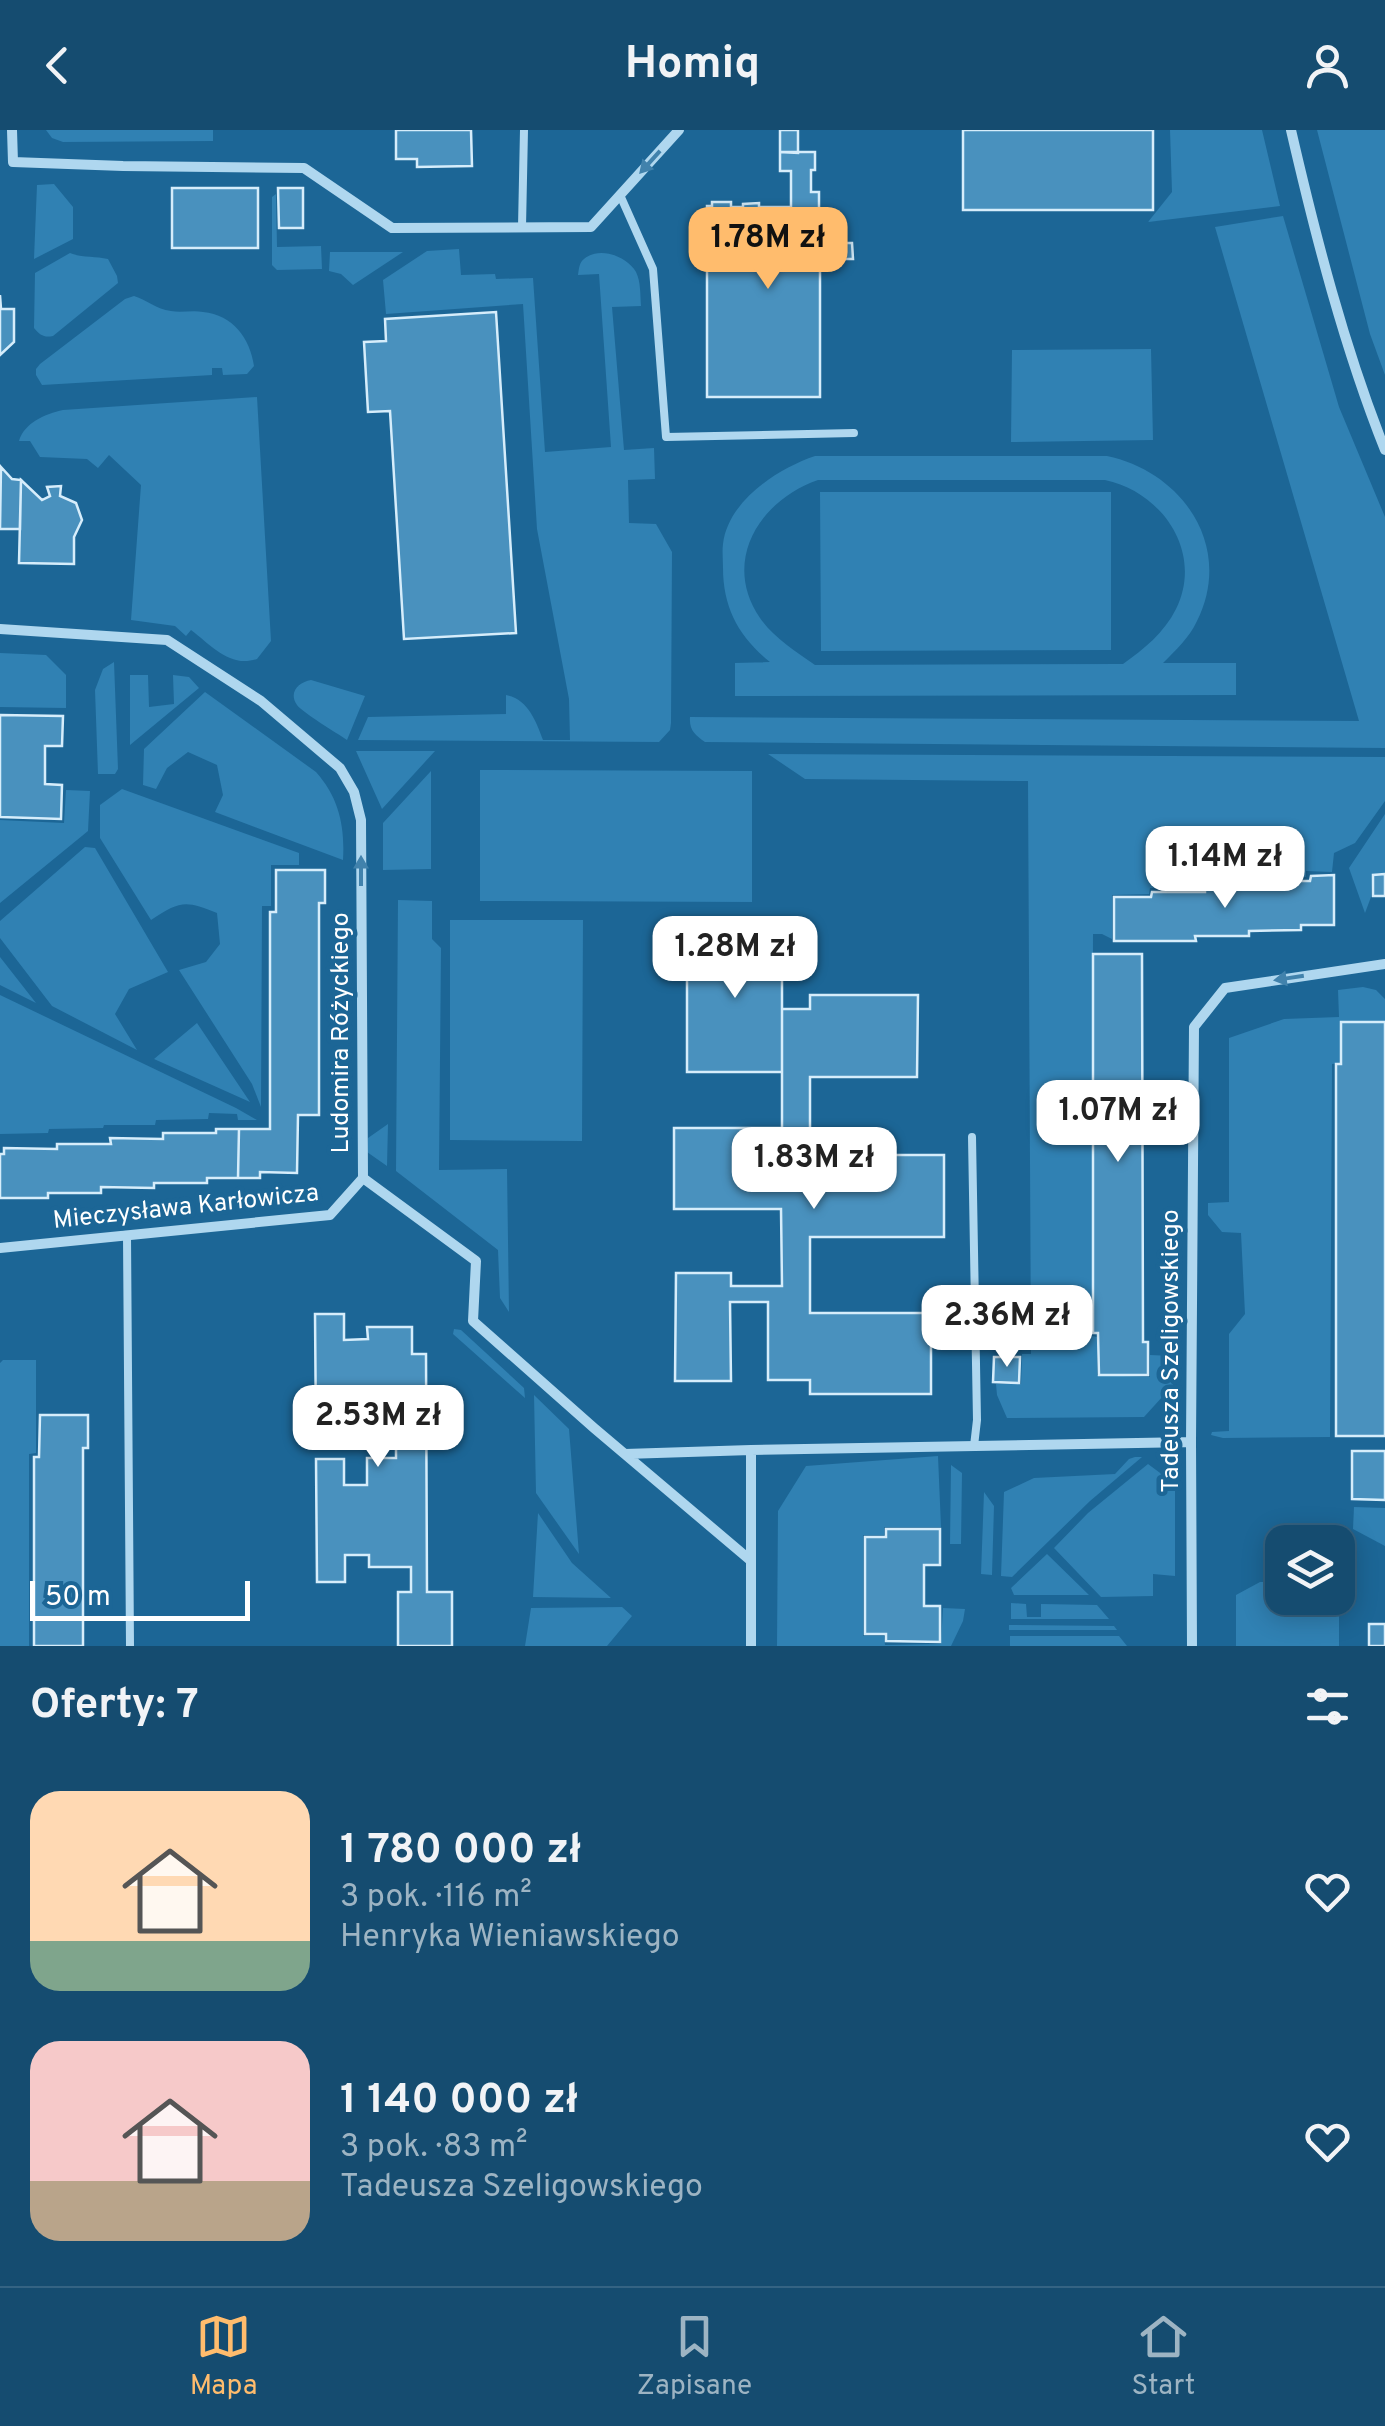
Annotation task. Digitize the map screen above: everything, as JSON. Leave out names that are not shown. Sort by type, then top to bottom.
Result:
[{"type":"street","points":[[12,130],[13,162],[304,168],[392,228],[591,226],[680,130]]},
{"type":"street","points":[[1291,130],[1337,310],[1385,450]]},
{"type":"street","name":"Ludomira Różyckiego","points":[[0,629],[167,640],[261,700],[340,768],[354,792],[360,820],[362,1178],[476,1261],[473,1321],[750,1560]]},
{"type":"street","name":"Tadeusza Szeligowskiego","points":[[1192,1646],[1194,1027],[1225,988],[1385,964]]},
{"type":"street","name":"Mieczysława Karłowicza","points":[[0,1248],[330,1215],[362,1178]]},
{"type":"street","points":[[625,1454],[1191,1442]]},
{"type":"street","points":[[750,1450],[750,1646]]},
{"type":"lane","points":[[522,227],[524,130]]},
{"type":"lane","points":[[620,195],[652,269],[666,437],[854,433]]},
{"type":"lane","points":[[972,1137],[977,1420],[974,1446]]},
{"type":"lane","points":[[127,1236],[130,1646]]},
{"type":"shaded area","points":[[46,130],[213,130],[213,141],[63,142],[52,138]]},
{"type":"shaded area","points":[[1170,130],[1262,130],[1280,206],[1148,222],[1172,192]]},
{"type":"shaded area","points":[[1317,130],[1385,130],[1385,375],[1370,334]]},
{"type":"shaded area","points":[[54,184],[73,207],[73,239],[34,259],[37,185]]},
{"type":"shaded area","points":[[276,194],[277,247],[321,246],[322,269],[277,270],[272,265],[272,197]]},
{"type":"shaded area","points":[[1283,216],[1339,407],[1385,517],[1385,748],[705,742],[696,734],[690,717],[1359,721],[1215,227]]},
{"type":"shaded area","points":[[459,249],[461,275],[533,278],[545,452],[611,447],[599,274],[578,275],[581,262],[590,255],[605,253],[626,261],[638,276],[641,306],[612,307],[624,450],[654,448],[655,479],[628,480],[629,523],[656,524],[672,552],[671,723],[659,742],[358,740],[368,717],[506,714],[506,695],[526,706],[543,740],[570,740],[569,699],[537,529],[523,304],[386,314],[383,280],[427,251]]},
{"type":"shaded area","points":[[330,252],[403,252],[353,285],[341,274],[329,271]]},
{"type":"shaded area","points":[[70,253],[108,259],[118,283],[53,336],[45,336],[34,328],[35,273]]},
{"type":"shaded area","points":[[134,296],[166,310],[199,311],[223,318],[244,337],[254,366],[247,374],[223,375],[222,368],[212,368],[212,375],[42,385],[36,375],[40,364]]},
{"type":"shaded area","points":[[1151,349],[1153,440],[1011,442],[1012,350]]},
{"type":"shaded area","points":[[257,397],[271,641],[257,659],[238,661],[191,630],[186,636],[175,626],[131,620],[141,485],[109,455],[98,468],[87,459],[40,457],[30,441],[19,441],[36,420],[63,410]]},
{"type":"shaded area","points":[[815,456],[1107,456],[1158,478],[1179,496],[1194,517],[1205,540],[1209,566],[1207,593],[1197,621],[1163,663],[1236,663],[1236,695],[735,696],[735,663],[770,662],[742,632],[730,609],[723,568],[727,528],[757,489],[785,469]],"holes":[[[818,480],[1105,480],[1144,497],[1160,511],[1181,546],[1185,566],[1183,588],[1166,626],[1123,664],[815,665],[772,632],[749,597],[744,575],[753,535],[779,502]]]},
{"type":"shaded area","points":[[820,492],[1111,492],[1111,650],[821,651]]},
{"type":"shaded area","points":[[0,653],[46,655],[66,675],[66,708],[0,707]]},
{"type":"shaded area","points":[[114,662],[118,769],[115,774],[98,774],[95,690],[103,669]]},
{"type":"shaded area","points":[[130,675],[148,675],[149,707],[174,704],[173,675],[189,677],[199,688],[130,745]]},
{"type":"shaded area","points":[[311,680],[365,696],[347,740],[297,705],[296,688]]},
{"type":"shaded area","points":[[205,692],[316,772],[339,813],[343,860],[215,812],[223,795],[217,765],[188,752],[167,768],[156,789],[143,785],[144,749]]},
{"type":"shaded area","points":[[356,751],[435,751],[382,809]]},
{"type":"shaded area","points":[[768,754],[1385,757],[1385,801],[1355,843],[1334,853],[1332,872],[1306,871],[1306,877],[1255,876],[1254,882],[1203,882],[1203,888],[1150,888],[1149,894],[1112,895],[1112,939],[1093,934],[1092,1336],[1097,1337],[1097,1375],[1150,1377],[1150,1355],[1175,1359],[1173,1385],[1144,1417],[1007,1418],[997,1395],[996,1384],[1021,1384],[1022,1354],[1031,1354],[1028,781],[805,779]]},
{"type":"shaded area","points":[[480,770],[752,771],[752,902],[480,901]]},
{"type":"shaded area","points":[[431,771],[431,869],[383,870],[383,823]]},
{"type":"shaded area","points":[[122,789],[299,853],[299,865],[271,865],[271,906],[262,906],[261,1107],[252,1084],[179,970],[206,962],[220,944],[217,913],[183,904],[151,920],[100,838],[100,805]]},
{"type":"shaded area","points":[[66,790],[90,791],[88,831],[0,903],[0,820],[64,823]]},
{"type":"shaded area","points":[[1385,814],[1385,873],[1372,874],[1371,897],[1365,913],[1349,868]]},
{"type":"shaded area","points":[[85,847],[95,848],[168,972],[129,989],[115,1014],[137,1050],[52,1006],[0,938],[0,921]]},
{"type":"shaded area","points":[[398,900],[432,901],[432,939],[441,948],[439,1170],[507,1169],[509,1312],[500,1298],[498,1250],[396,1171]]},
{"type":"shaded area","points":[[450,920],[583,920],[582,1141],[450,1140]]},
{"type":"shaded area","points":[[0,957],[36,1003],[0,985]]},
{"type":"shaded area","points":[[1338,990],[1376,990],[1385,999],[1385,1021],[1341,1022],[1340,1063],[1332,1064],[1330,1437],[1211,1435],[1229,1431],[1229,1334],[1245,1314],[1241,1233],[1222,1232],[1208,1215],[1208,1203],[1229,1202],[1229,1038],[1284,1019],[1339,1017]]},
{"type":"shaded area","points":[[0,995],[257,1120],[238,1120],[237,1114],[209,1113],[208,1119],[156,1120],[155,1125],[0,1134]]},
{"type":"shaded area","points":[[197,1023],[250,1102],[154,1059]]},
{"type":"shaded area","points":[[388,1124],[387,1166],[367,1152],[368,1138]]},
{"type":"shaded area","points":[[454,1329],[461,1330],[524,1388],[525,1398],[453,1334]]},
{"type":"shaded area","points":[[3,1360],[36,1360],[36,1453],[29,1454],[29,1646],[0,1646]]},
{"type":"shaded area","points":[[534,1395],[569,1429],[579,1554],[536,1493]]},
{"type":"shaded area","points":[[938,1456],[941,1527],[884,1527],[884,1535],[863,1535],[863,1636],[884,1636],[885,1645],[941,1644],[943,1608],[965,1609],[951,1646],[777,1646],[778,1511],[806,1466]]},
{"type":"shaded area","points":[[1135,1457],[1142,1457],[1012,1577],[1001,1576],[1004,1492],[1034,1478],[1115,1474]]},
{"type":"shaded area","points":[[1148,1464],[1175,1484],[1175,1576],[1153,1574],[1153,1596],[1101,1597],[1054,1548],[1088,1513]]},
{"type":"shaded area","points":[[951,1465],[962,1473],[961,1544],[950,1544]]},
{"type":"shaded area","points":[[984,1492],[994,1506],[992,1575],[981,1574]]},
{"type":"shaded area","points":[[1354,1507],[1385,1508],[1385,1546],[1355,1530]]},
{"type":"shaded area","points":[[538,1513],[572,1563],[611,1598],[533,1597]]},
{"type":"shaded area","points":[[1047,1554],[1089,1595],[1014,1595],[1011,1588]]},
{"type":"shaded area","points":[[1265,1582],[1265,1615],[1339,1615],[1339,1646],[1236,1646],[1236,1595]]},
{"type":"shaded area","points":[[1011,1603],[1026,1604],[1027,1617],[1041,1617],[1041,1604],[1097,1605],[1109,1619],[1011,1619]]},
{"type":"shaded area","points":[[622,1607],[632,1616],[607,1646],[525,1646],[531,1608]]},
{"type":"shaded area","points":[[1009,1625],[1114,1626],[1117,1630],[1009,1630]]},
{"type":"shaded area","points":[[1010,1636],[1119,1636],[1127,1646],[1010,1646]]},
{"type":"building","points":[[396,130],[471,130],[472,166],[417,167],[417,159],[396,159]]},
{"type":"building","points":[[780,130],[798,130],[798,153],[780,152]]},
{"type":"building","points":[[963,130],[1153,130],[1153,210],[963,210]]},
{"type":"building","points":[[780,152],[815,152],[811,192],[819,192],[819,227],[833,227],[843,243],[852,243],[853,259],[820,259],[820,397],[707,397],[707,206],[712,206],[712,202],[731,202],[731,207],[759,203],[759,207],[791,207],[791,171],[780,171]]},
{"type":"building","points":[[172,188],[258,188],[258,248],[172,248]]},
{"type":"building","points":[[278,188],[303,188],[303,228],[279,228]]},
{"type":"building","points":[[0,295],[1,309],[14,309],[14,342],[0,355]]},
{"type":"building","points":[[496,312],[516,633],[404,639],[390,411],[368,412],[364,342],[386,341],[385,319]]},
{"type":"building","points":[[1,467],[12,479],[21,480],[20,529],[0,529]]},
{"type":"building","points":[[21,480],[42,500],[50,496],[47,487],[61,486],[60,496],[76,503],[82,520],[74,537],[74,564],[19,563]]},
{"type":"building","points":[[0,715],[63,716],[62,746],[45,746],[45,784],[62,785],[61,819],[0,817]]},
{"type":"building","points":[[276,870],[325,870],[325,903],[319,903],[319,1115],[298,1115],[297,1173],[260,1172],[260,1178],[238,1178],[239,1129],[270,1129],[270,912],[276,912]]},
{"type":"building","points":[[1385,874],[1385,896],[1373,896],[1373,875]]},
{"type":"building","points":[[1334,875],[1334,925],[1249,931],[1249,936],[1195,936],[1196,941],[1114,941],[1114,897],[1205,892],[1205,887],[1258,886],[1258,881],[1310,881],[1311,876]]},
{"type":"building","points":[[687,930],[782,930],[782,1072],[687,1072]]},
{"type":"building","points":[[1093,954],[1142,954],[1143,1342],[1148,1342],[1148,1375],[1099,1375],[1098,1333],[1093,1333]]},
{"type":"building","points":[[810,995],[918,995],[917,1077],[810,1077],[810,1155],[944,1155],[944,1237],[810,1237],[810,1313],[931,1313],[931,1394],[810,1394],[810,1380],[768,1380],[768,1302],[730,1302],[731,1381],[675,1381],[676,1273],[731,1273],[731,1286],[782,1286],[781,1209],[674,1209],[674,1128],[782,1128],[782,1009],[810,1009]]},
{"type":"building","points":[[1341,1022],[1385,1022],[1385,1436],[1336,1436],[1336,1064],[1341,1064]]},
{"type":"building","points":[[216,1129],[239,1129],[238,1178],[207,1178],[207,1183],[154,1183],[154,1188],[101,1187],[101,1193],[48,1193],[48,1198],[0,1198],[0,1154],[4,1154],[4,1148],[57,1149],[57,1144],[111,1144],[110,1138],[163,1139],[163,1133],[216,1133]]},
{"type":"building","points":[[315,1314],[344,1314],[344,1340],[368,1339],[367,1327],[412,1327],[412,1354],[426,1354],[427,1592],[452,1592],[452,1646],[398,1646],[398,1592],[411,1592],[411,1567],[369,1567],[369,1555],[345,1555],[345,1582],[317,1582],[316,1459],[344,1459],[344,1485],[367,1485],[367,1458],[396,1458],[396,1434],[367,1434],[367,1409],[344,1409],[344,1435],[316,1435]]},
{"type":"building","points":[[994,1357],[1020,1357],[1019,1383],[993,1382]]},
{"type":"building","points":[[40,1415],[88,1415],[88,1448],[83,1448],[83,1646],[34,1646],[34,1457],[39,1457]]},
{"type":"building","points":[[1352,1451],[1385,1451],[1385,1500],[1352,1499]]},
{"type":"building","points":[[886,1529],[940,1529],[940,1565],[924,1565],[924,1606],[940,1606],[940,1642],[886,1641],[886,1634],[865,1634],[865,1537],[886,1537]]},
{"type":"building","points":[[1369,1624],[1385,1624],[1385,1646],[1369,1646]]}]
